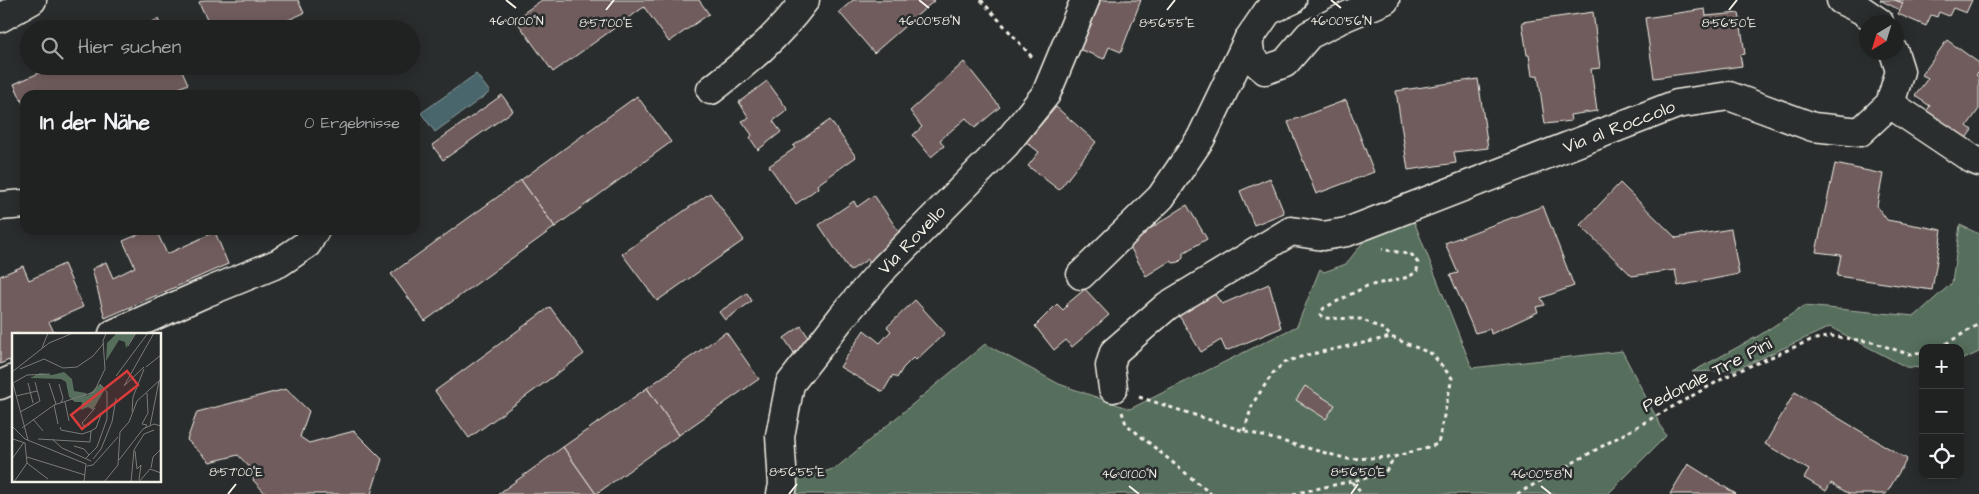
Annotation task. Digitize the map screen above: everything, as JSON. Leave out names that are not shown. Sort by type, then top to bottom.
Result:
[{"type":"street","points":[[0,18],[32,0]]},
{"type":"street","points":[[711,90],[762,49],[789,22],[805,0]]},
{"type":"street","name":"Via Rovello","points":[[781,494],[783,485],[780,436],[790,384],[842,317],[885,267],[1006,145],[1046,94],[1085,0]]},
{"type":"street","points":[[1080,275],[1161,197],[1201,138],[1248,40],[1268,11],[1292,0]]},
{"type":"street","points":[[1248,40],[1251,58],[1264,70],[1285,63],[1309,35],[1385,0]]},
{"type":"street","points":[[1841,0],[1869,15]]},
{"type":"street","points":[[1897,60],[1900,71],[1890,104],[1979,162]]},
{"type":"street","name":"Via al Roccolo","points":[[1335,234],[1677,104],[1729,96],[1813,127],[1860,132],[1890,104]]},
{"type":"street","points":[[0,206],[20,204]]},
{"type":"street","points":[[1113,388],[1110,366],[1114,352],[1167,306],[1291,231],[1335,234]]},
{"type":"street","points":[[115,333],[205,293],[279,263],[307,244],[312,235]]},
{"type":"street","points":[[0,385],[12,380]]},
{"type":"path","points":[[981,0],[1052,79]]},
{"type":"path","points":[[1113,388],[1244,431],[1348,459],[1394,457],[1438,444],[1452,378],[1432,354],[1391,337],[1385,330],[1361,318],[1323,318],[1320,314],[1324,308],[1366,286],[1410,277],[1417,271],[1418,263],[1412,255],[1378,248],[1359,249],[1335,234]]},
{"type":"path","points":[[1946,344],[1979,324]]},
{"type":"path","name":"Pedonale Tre Pini","points":[[1517,494],[1731,374],[1811,340],[1831,336],[1872,342],[1908,354],[1919,353]]},
{"type":"path","points":[[1244,431],[1253,403],[1273,373],[1285,362],[1307,355],[1391,337]]},
{"type":"path","points":[[1113,388],[1126,424],[1212,494]]},
{"type":"path","points":[[1293,494],[1384,474],[1394,457]]},
{"type":"path","points":[[1352,482],[1362,494]]},
{"type":"green space","points":[[1413,219],[1472,368],[1622,351],[1666,436],[1608,494],[781,494],[783,485],[836,468],[985,344],[1059,384],[1130,409],[1297,326],[1320,269],[1324,272],[1346,264],[1364,241]]},
{"type":"green space","points":[[1960,225],[1979,234],[1979,352],[1964,359],[1964,344],[1919,344],[1919,368],[1906,367],[1830,327],[1735,370],[1692,372],[1760,335],[1804,306],[1915,316],[1952,283]]},
{"type":"water","points":[[476,74],[490,92],[435,132],[421,113]]},
{"type":"building","points":[[204,0],[298,0],[304,13],[288,20],[207,20],[199,2]]},
{"type":"building","points":[[542,0],[699,0],[709,14],[669,42],[644,7],[553,72],[515,19]]},
{"type":"building","points":[[853,0],[935,0],[874,53],[839,12]]},
{"type":"building","points":[[1093,0],[1141,0],[1121,52],[1109,47],[1104,59],[1074,47]]},
{"type":"building","points":[[1880,0],[1895,0],[1903,3],[1900,10]]},
{"type":"building","points":[[1895,0],[1972,0],[1966,13],[1953,8],[1949,16],[1939,12],[1937,17],[1931,15],[1926,26],[1898,14],[1903,3]]},
{"type":"building","points":[[1705,9],[1706,16],[1739,13],[1745,54],[1740,55],[1742,66],[1654,78],[1645,18]]},
{"type":"building","points":[[1593,12],[1600,68],[1591,69],[1597,111],[1570,115],[1571,121],[1545,124],[1538,75],[1532,76],[1522,22]]},
{"type":"building","points":[[1947,40],[1979,63],[1979,72],[1976,75],[1979,77],[1979,109],[1967,126],[1972,130],[1961,145],[1922,117],[1930,106],[1915,96],[1928,78],[1922,75]]},
{"type":"building","points":[[964,62],[1000,107],[975,128],[966,118],[940,140],[944,146],[931,157],[913,135],[922,127],[910,111]]},
{"type":"building","points":[[34,75],[184,75],[188,84],[174,90],[20,90],[20,97],[14,84]]},
{"type":"building","points":[[1478,79],[1488,148],[1454,152],[1456,163],[1408,170],[1396,91]]},
{"type":"building","points":[[767,81],[788,110],[773,121],[781,132],[758,150],[750,138],[752,135],[742,121],[749,118],[739,102]]},
{"type":"building","points":[[502,95],[513,111],[443,160],[432,145]]},
{"type":"building","points":[[637,96],[671,142],[555,227],[521,180]]},
{"type":"building","points":[[1346,100],[1374,172],[1316,194],[1288,122]]},
{"type":"building","points":[[1056,107],[1096,142],[1059,190],[1028,166],[1039,152],[1026,142]]},
{"type":"building","points":[[830,120],[856,157],[817,185],[818,188],[796,204],[769,166],[795,148],[793,146]]},
{"type":"building","points":[[1835,164],[1883,174],[1877,206],[1887,220],[1942,230],[1932,290],[1837,276],[1841,255],[1816,252]]},
{"type":"building","points":[[1270,178],[1284,213],[1254,225],[1240,191]]},
{"type":"building","points":[[521,180],[555,227],[425,321],[391,274]]},
{"type":"building","points":[[1620,183],[1676,238],[1731,229],[1739,274],[1678,286],[1675,270],[1632,276],[1580,225]]},
{"type":"building","points":[[710,193],[744,240],[657,301],[622,254]]},
{"type":"building","points":[[874,195],[901,235],[885,246],[887,250],[870,262],[868,259],[850,271],[819,225],[854,201],[857,207]]},
{"type":"building","points":[[1187,205],[1207,239],[1183,253],[1183,258],[1179,262],[1174,263],[1170,261],[1146,276],[1128,243]]},
{"type":"building","points":[[1543,206],[1574,286],[1541,298],[1545,305],[1536,307],[1538,312],[1491,334],[1490,329],[1475,333],[1450,275],[1458,273],[1445,243]]},
{"type":"building","points":[[137,235],[158,235],[167,254],[208,235],[216,235],[228,264],[105,318],[92,269],[106,262],[113,278],[135,267],[123,241]]},
{"type":"building","points":[[64,264],[83,307],[49,322],[54,333],[12,333],[12,364],[9,360],[0,364],[0,276],[23,266],[29,280]]},
{"type":"building","points":[[1269,284],[1281,328],[1226,351],[1221,340],[1201,352],[1175,309],[1209,287],[1222,304]]},
{"type":"building","points":[[1085,289],[1109,315],[1072,347],[1066,340],[1054,350],[1035,326],[1057,304],[1063,310],[1066,305]]},
{"type":"building","points":[[747,293],[752,301],[725,320],[719,312]]},
{"type":"building","points":[[915,300],[945,333],[916,360],[913,358],[903,368],[897,378],[893,375],[883,392],[840,367],[864,330],[880,343],[891,331],[887,327]]},
{"type":"building","points":[[550,307],[584,354],[469,438],[435,391]]},
{"type":"building","points":[[801,326],[811,341],[794,353],[784,338]]},
{"type":"building","points":[[726,332],[759,379],[679,435],[647,388]]},
{"type":"building","points":[[1305,386],[1335,405],[1326,419],[1296,400]]},
{"type":"building","points":[[647,388],[679,435],[596,494],[563,447]]},
{"type":"building","points":[[286,389],[309,411],[300,437],[309,443],[354,431],[382,459],[371,494],[266,494],[253,480],[255,473],[238,455],[210,462],[187,440],[197,412]]},
{"type":"building","points":[[1795,392],[1907,459],[1886,494],[1849,494],[1831,483],[1826,491],[1804,478],[1809,470],[1765,444]]},
{"type":"building","points":[[563,447],[596,494],[498,494]]},
{"type":"building","points":[[1688,464],[1736,494],[1670,494]]}]
